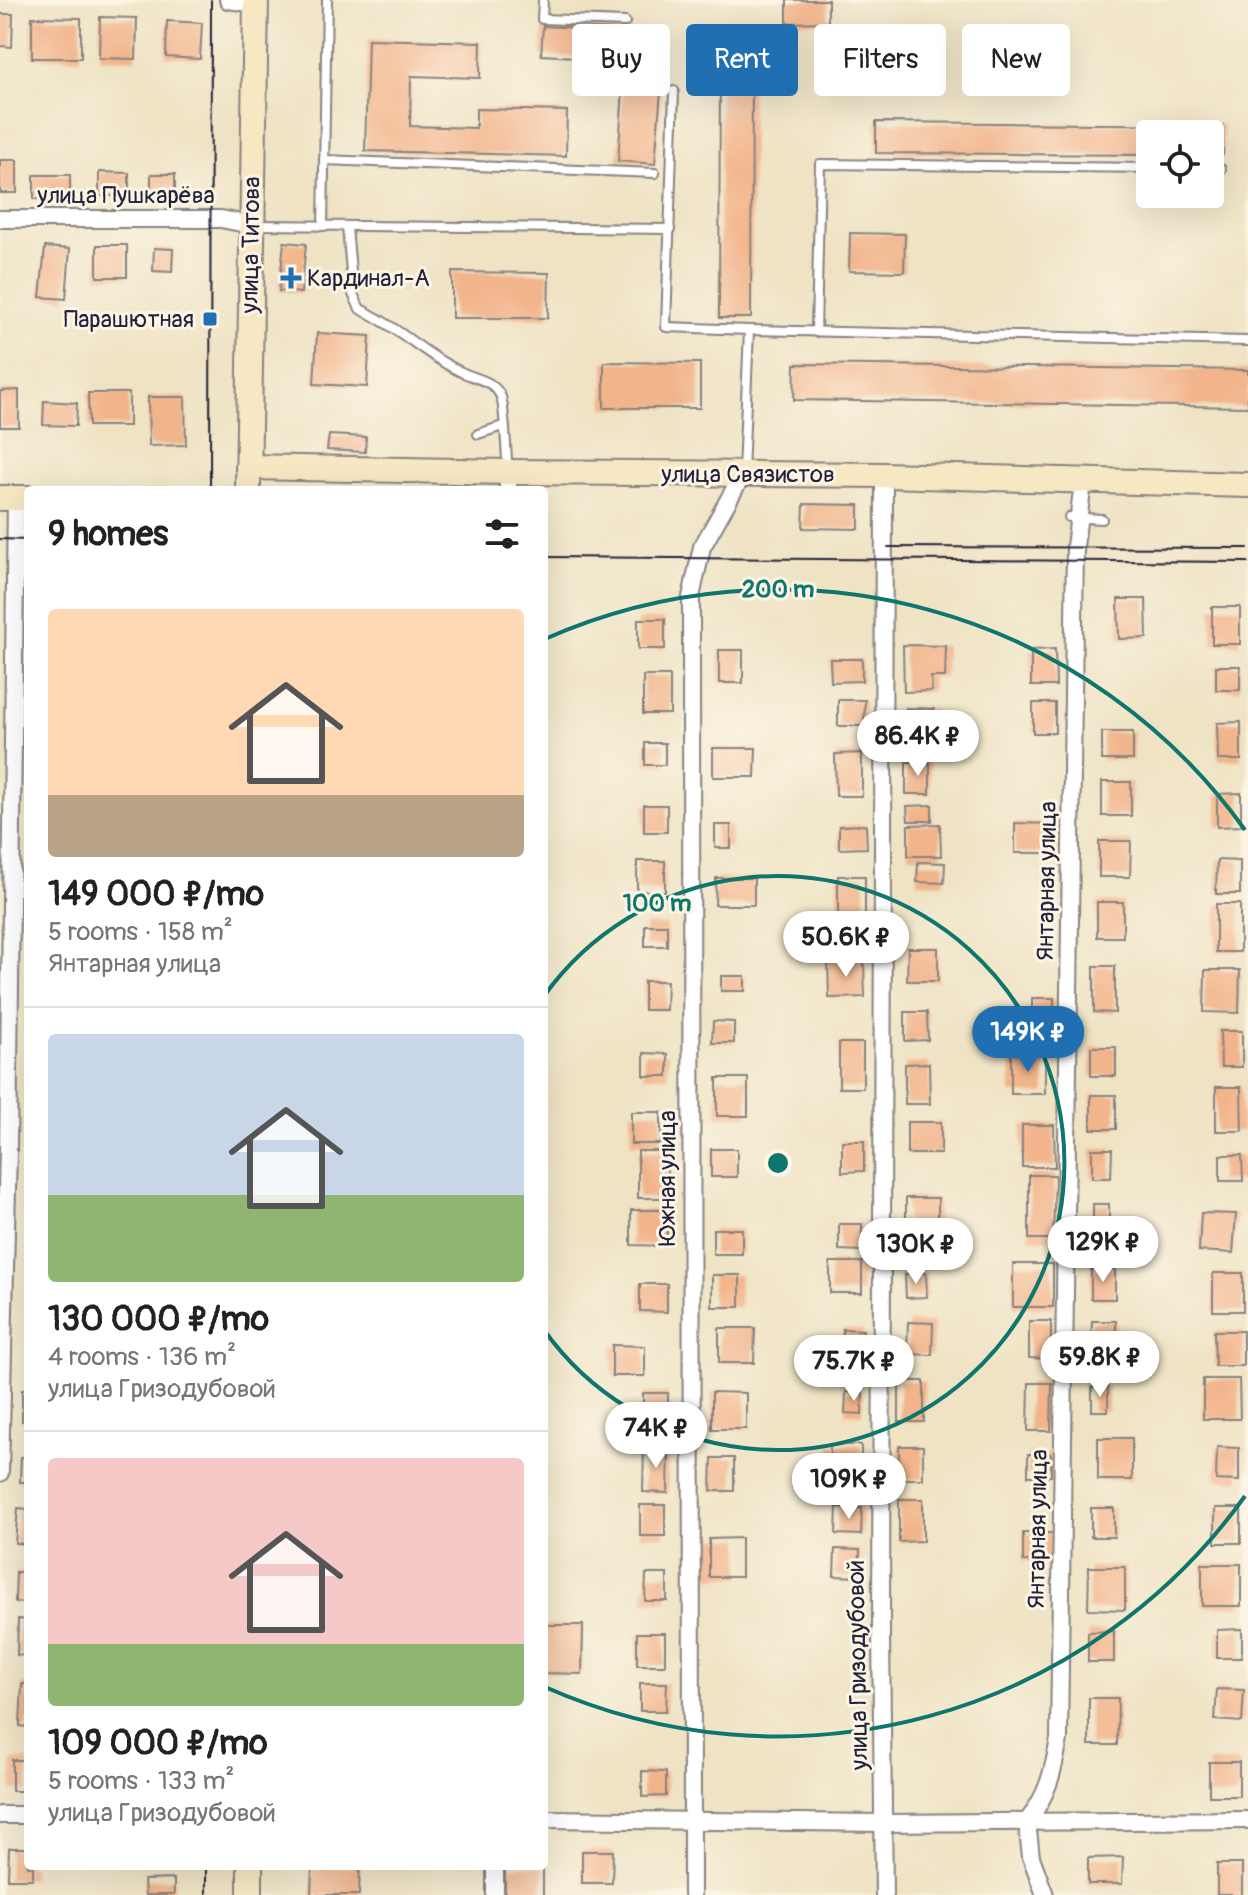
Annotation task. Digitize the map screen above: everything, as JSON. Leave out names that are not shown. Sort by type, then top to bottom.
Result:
[{"type":"street","points":[[228,0],[256,2]]},
{"type":"street","name":"улица Титова","points":[[248,478],[256,2]]},
{"type":"street","name":"улица Пушкарёва","points":[[0,219],[221,219],[251,225]]},
{"type":"street","name":"улица Связистов","points":[[248,478],[508,481],[743,474],[1248,485]]},
{"type":"street","name":"Южная улица","points":[[692,1895],[691,597],[702,547],[743,474]]},
{"type":"street","name":"улица Гризодубовой","points":[[884,475],[881,1604],[884,1895]]},
{"type":"street","name":"Янтарная улица","points":[[1027,1822],[1042,1802],[1053,1775],[1059,1739],[1074,518],[1083,482]]},
{"type":"street","points":[[0,1473],[8,1150],[15,498]]},
{"type":"street","points":[[0,1815],[24,1815]]},
{"type":"street","points":[[548,1819],[883,1823],[1248,1820]]},
{"type":"street","points":[[1027,1822],[1031,1857],[1045,1895]]},
{"type":"street","points":[[250,1870],[250,1895]]},
{"type":"street","points":[[495,1870],[495,1895]]},
{"type":"lane","points":[[323,226],[327,0]]},
{"type":"lane","points":[[543,0],[542,19],[625,22]]},
{"type":"lane","points":[[674,91],[666,327],[1248,341]]},
{"type":"lane","points":[[324,160],[655,173]]},
{"type":"lane","points":[[816,332],[820,164],[1136,168]]},
{"type":"lane","points":[[251,225],[670,229]]},
{"type":"lane","points":[[347,227],[353,294],[360,309],[382,319],[463,373],[493,385],[502,399],[508,481]]},
{"type":"lane","points":[[743,474],[749,330]]},
{"type":"lane","points":[[478,434],[503,426]]},
{"type":"lane","points":[[1074,518],[1102,519]]},
{"type":"building","points":[[787,0],[828,0],[828,22],[787,23]]},
{"type":"building","points":[[0,14],[13,14],[12,47],[0,46]]},
{"type":"building","points":[[32,17],[81,18],[81,58],[32,58]]},
{"type":"building","points":[[100,17],[137,18],[136,59],[99,58]]},
{"type":"building","points":[[167,21],[202,23],[200,59],[166,57]]},
{"type":"building","points":[[543,26],[572,28],[572,57],[541,55]]},
{"type":"building","points":[[368,39],[481,42],[480,78],[411,76],[410,126],[476,128],[476,109],[567,111],[566,156],[365,151]]},
{"type":"building","points":[[623,96],[661,96],[655,164],[618,161]]},
{"type":"building","points":[[720,96],[752,96],[751,318],[719,318]]},
{"type":"building","points":[[876,122],[1136,124],[1136,155],[876,153]]},
{"type":"building","points":[[0,160],[17,160],[17,193],[0,193]]},
{"type":"building","points":[[99,172],[129,173],[129,196],[99,196]]},
{"type":"building","points":[[151,174],[175,174],[175,198],[151,198]]},
{"type":"building","points":[[34,175],[70,175],[70,200],[34,199]]},
{"type":"building","points":[[850,233],[905,234],[904,272],[849,271]]},
{"type":"building","points":[[284,242],[306,244],[301,293],[279,291]]},
{"type":"building","points":[[97,245],[127,245],[127,277],[97,277]]},
{"type":"building","points":[[45,247],[70,249],[66,299],[40,297]]},
{"type":"building","points":[[154,248],[173,249],[172,272],[153,271]]},
{"type":"building","points":[[452,272],[549,273],[548,318],[452,318]]},
{"type":"building","points":[[317,333],[370,336],[367,387],[314,384]]},
{"type":"building","points":[[604,362],[700,363],[700,408],[604,408]]},
{"type":"building","points":[[795,364],[1248,370],[1248,407],[794,400]]},
{"type":"building","points":[[19,390],[19,427],[0,427],[0,391]]},
{"type":"building","points":[[88,393],[129,393],[129,426],[89,426]]},
{"type":"building","points":[[148,397],[185,397],[186,445],[149,446]]},
{"type":"building","points":[[44,401],[77,403],[76,426],[43,425]]},
{"type":"building","points":[[329,435],[366,437],[365,452],[327,450]]},
{"type":"building","points":[[804,504],[859,505],[859,529],[803,528]]},
{"type":"building","points":[[1118,599],[1146,599],[1147,638],[1119,639]]},
{"type":"building","points":[[1212,607],[1240,607],[1240,644],[1212,644]]},
{"type":"building","points":[[638,619],[665,619],[665,649],[638,649]]},
{"type":"building","points":[[903,645],[946,646],[945,677],[931,677],[932,691],[904,692]]},
{"type":"building","points":[[1055,649],[1056,686],[1031,686],[1031,650]]},
{"type":"building","points":[[719,650],[743,650],[743,683],[719,683]]},
{"type":"building","points":[[830,659],[862,659],[862,681],[831,682]]},
{"type":"building","points":[[1216,666],[1240,666],[1240,690],[1216,690]]},
{"type":"building","points":[[643,676],[670,676],[670,714],[643,714]]},
{"type":"building","points":[[838,700],[865,700],[864,726],[838,726]]},
{"type":"building","points":[[1033,703],[1055,703],[1055,733],[1033,733]]},
{"type":"building","points":[[906,708],[934,709],[933,741],[905,740]]},
{"type":"building","points":[[1241,722],[1241,760],[1218,760],[1217,723]]},
{"type":"building","points":[[1102,732],[1133,732],[1133,760],[1102,760]]},
{"type":"building","points":[[645,743],[665,743],[665,765],[645,765]]},
{"type":"building","points":[[713,748],[756,748],[755,777],[713,777]]},
{"type":"building","points":[[862,753],[862,796],[836,796],[835,754]]},
{"type":"building","points":[[906,762],[930,762],[930,794],[906,794]]},
{"type":"building","points":[[1102,782],[1131,782],[1131,816],[1102,816]]},
{"type":"building","points":[[1241,793],[1241,826],[1217,827],[1217,794]]},
{"type":"building","points":[[644,805],[667,805],[667,832],[644,832]]},
{"type":"building","points":[[932,805],[932,821],[908,821],[907,806]]},
{"type":"building","points":[[1015,823],[1056,824],[1056,853],[1015,853]]},
{"type":"building","points":[[940,824],[941,856],[908,856],[908,825]]},
{"type":"building","points":[[715,825],[731,825],[731,848],[715,848]]},
{"type":"building","points":[[866,825],[867,848],[839,849],[839,826]]},
{"type":"building","points":[[1099,841],[1131,841],[1130,877],[1099,877]]},
{"type":"building","points":[[1217,860],[1240,861],[1240,894],[1216,894]]},
{"type":"building","points":[[637,861],[665,861],[665,891],[637,891]]},
{"type":"building","points":[[918,862],[945,863],[944,883],[917,882]]},
{"type":"building","points":[[838,876],[865,876],[865,926],[838,926]]},
{"type":"building","points":[[716,878],[754,878],[754,905],[715,905]]},
{"type":"building","points":[[1097,902],[1123,902],[1123,937],[1097,937]]},
{"type":"building","points":[[1216,904],[1240,904],[1240,952],[1216,952]]},
{"type":"building","points":[[645,925],[667,925],[667,946],[645,946]]},
{"type":"building","points":[[908,948],[938,948],[938,981],[907,981]]},
{"type":"building","points":[[864,960],[865,997],[829,998],[828,961]]},
{"type":"building","points":[[1094,966],[1115,966],[1115,1013],[1094,1012]]},
{"type":"building","points":[[1205,970],[1240,970],[1239,1013],[1204,1012]]},
{"type":"building","points":[[721,976],[745,976],[745,991],[721,991]]},
{"type":"building","points":[[644,981],[667,981],[666,1010],[644,1010]]},
{"type":"building","points":[[1032,998],[1054,998],[1054,1037],[1032,1037]]},
{"type":"building","points":[[905,1012],[927,1012],[928,1040],[905,1041]]},
{"type":"building","points":[[713,1021],[734,1022],[734,1043],[712,1043]]},
{"type":"building","points":[[1220,1031],[1242,1031],[1242,1067],[1221,1067]]},
{"type":"building","points":[[839,1043],[863,1043],[863,1088],[839,1088]]},
{"type":"building","points":[[1091,1047],[1116,1047],[1116,1076],[1091,1076]]},
{"type":"building","points":[[644,1053],[668,1054],[668,1076],[644,1076]]},
{"type":"building","points":[[1011,1054],[1045,1054],[1045,1094],[1011,1094]]},
{"type":"building","points":[[929,1063],[930,1104],[905,1104],[905,1064]]},
{"type":"building","points":[[717,1078],[748,1078],[748,1116],[717,1116]]},
{"type":"building","points":[[1216,1087],[1241,1087],[1242,1131],[1216,1131]]},
{"type":"building","points":[[1091,1095],[1116,1095],[1116,1129],[1091,1129]]},
{"type":"building","points":[[631,1112],[661,1112],[661,1144],[631,1144]]},
{"type":"building","points":[[907,1122],[941,1122],[941,1154],[907,1154]]},
{"type":"building","points":[[1022,1125],[1054,1125],[1055,1167],[1022,1167]]},
{"type":"building","points":[[842,1141],[864,1141],[864,1171],[842,1172]]},
{"type":"building","points":[[711,1149],[737,1149],[737,1177],[711,1177]]},
{"type":"building","points":[[1092,1149],[1112,1149],[1111,1178],[1092,1178]]},
{"type":"building","points":[[638,1151],[667,1151],[667,1198],[638,1198]]},
{"type":"building","points":[[1220,1155],[1242,1155],[1243,1181],[1220,1181]]},
{"type":"building","points":[[1029,1175],[1055,1175],[1053,1239],[1029,1239]]},
{"type":"building","points":[[906,1198],[938,1198],[938,1226],[906,1226]]},
{"type":"building","points":[[1093,1204],[1109,1204],[1109,1242],[1093,1242]]},
{"type":"building","points":[[631,1210],[667,1210],[667,1246],[631,1245]]},
{"type":"building","points":[[1201,1213],[1236,1214],[1233,1253],[1199,1251]]},
{"type":"building","points":[[839,1224],[862,1224],[862,1251],[839,1250]]},
{"type":"building","points":[[713,1229],[742,1229],[742,1254],[713,1254]]},
{"type":"building","points":[[830,1262],[862,1262],[862,1293],[830,1293]]},
{"type":"building","points":[[1013,1264],[1053,1264],[1053,1307],[1013,1307]]},
{"type":"building","points":[[1091,1269],[1115,1269],[1115,1299],[1091,1299]]},
{"type":"building","points":[[926,1273],[927,1297],[906,1298],[905,1274]]},
{"type":"building","points":[[1213,1273],[1243,1273],[1243,1311],[1213,1311]]},
{"type":"building","points":[[712,1275],[740,1275],[740,1307],[712,1307]]},
{"type":"building","points":[[640,1284],[667,1284],[667,1312],[640,1311]]},
{"type":"building","points":[[1029,1321],[1051,1321],[1051,1359],[1029,1358]]},
{"type":"building","points":[[1092,1321],[1116,1321],[1116,1347],[1091,1348]]},
{"type":"building","points":[[908,1322],[933,1323],[932,1355],[907,1354]]},
{"type":"building","points":[[719,1328],[755,1328],[754,1363],[719,1363]]},
{"type":"building","points":[[843,1329],[863,1330],[862,1354],[842,1353]]},
{"type":"building","points":[[1214,1331],[1243,1331],[1243,1366],[1215,1366]]},
{"type":"building","points":[[612,1345],[645,1346],[645,1376],[612,1376]]},
{"type":"building","points":[[1203,1379],[1239,1379],[1240,1419],[1203,1419]]},
{"type":"building","points":[[899,1381],[924,1381],[924,1422],[899,1422]]},
{"type":"building","points":[[1029,1383],[1052,1383],[1051,1431],[1028,1431]]},
{"type":"building","points":[[1092,1387],[1108,1387],[1108,1411],[1092,1411]]},
{"type":"building","points":[[22,1390],[24,1390],[24,1421]]},
{"type":"building","points":[[712,1392],[746,1393],[746,1429],[712,1429]]},
{"type":"building","points":[[846,1392],[863,1393],[862,1414],[845,1413]]},
{"type":"building","points":[[643,1393],[668,1393],[668,1428],[643,1428]]},
{"type":"building","points":[[1098,1438],[1132,1438],[1132,1480],[1098,1480]]},
{"type":"building","points":[[830,1445],[861,1445],[861,1481],[830,1481]]},
{"type":"building","points":[[899,1446],[923,1446],[923,1479],[899,1479]]},
{"type":"building","points":[[644,1447],[669,1447],[668,1493],[643,1492]]},
{"type":"building","points":[[1217,1447],[1239,1448],[1239,1481],[1216,1480]]},
{"type":"building","points":[[1028,1454],[1051,1454],[1051,1476],[1028,1476]]},
{"type":"building","points":[[21,1457],[24,1457],[24,1482],[20,1482]]},
{"type":"building","points":[[712,1458],[734,1458],[734,1491],[711,1491]]},
{"type":"building","points":[[899,1499],[923,1499],[923,1541],[899,1542]]},
{"type":"building","points":[[640,1505],[665,1505],[665,1536],[640,1536]]},
{"type":"building","points":[[837,1507],[862,1508],[861,1535],[836,1534]]},
{"type":"building","points":[[18,1508],[24,1509],[24,1544],[15,1543]]},
{"type":"building","points":[[1091,1508],[1114,1508],[1114,1537],[1091,1537]]},
{"type":"building","points":[[1215,1508],[1241,1508],[1241,1543],[1215,1543]]},
{"type":"building","points":[[1023,1533],[1054,1533],[1054,1562],[1023,1561]]},
{"type":"building","points":[[741,1538],[741,1577],[709,1577],[709,1539]]},
{"type":"building","points":[[835,1549],[860,1550],[859,1577],[834,1576]]},
{"type":"building","points":[[1202,1564],[1241,1564],[1241,1606],[1202,1606]]},
{"type":"building","points":[[1089,1567],[1125,1567],[1125,1610],[1088,1609]]},
{"type":"building","points":[[16,1572],[24,1572],[24,1603],[15,1602]]},
{"type":"building","points":[[646,1574],[667,1574],[667,1601],[645,1601]]},
{"type":"building","points":[[18,1619],[24,1620],[24,1656],[17,1655]]},
{"type":"building","points":[[548,1625],[583,1625],[582,1674],[548,1673]]},
{"type":"building","points":[[1242,1629],[1242,1658],[1217,1658],[1217,1630]]},
{"type":"building","points":[[1114,1631],[1114,1662],[1088,1662],[1088,1632]]},
{"type":"building","points":[[637,1633],[665,1633],[665,1665],[637,1665]]},
{"type":"building","points":[[640,1683],[667,1683],[666,1711],[640,1711]]},
{"type":"building","points":[[22,1684],[24,1684],[24,1726],[20,1726]]},
{"type":"building","points":[[1217,1689],[1244,1690],[1242,1722],[1215,1720]]},
{"type":"building","points":[[1089,1698],[1118,1698],[1117,1745],[1089,1745]]},
{"type":"building","points":[[12,1760],[24,1760],[24,1791],[12,1791]]},
{"type":"building","points":[[1209,1762],[1239,1762],[1239,1796],[1209,1796]]},
{"type":"building","points":[[642,1771],[666,1772],[666,1796],[642,1797]]},
{"type":"building","points":[[9,1848],[24,1848],[24,1870],[33,1870],[33,1879],[8,1879]]},
{"type":"building","points":[[582,1851],[613,1851],[612,1883],[582,1883]]},
{"type":"building","points":[[1123,1857],[1122,1884],[1088,1884],[1088,1858]]},
{"type":"building","points":[[1217,1864],[1242,1864],[1242,1895],[1217,1895]]},
{"type":"building","points":[[312,1870],[360,1870],[359,1895],[311,1895]]},
{"type":"building","points":[[505,1870],[543,1870],[543,1895],[505,1895]]},
{"type":"building","points":[[174,1879],[174,1895],[145,1895],[144,1880]]},
{"type":"tram line","points":[[210,486],[211,0]]},
{"type":"tram line","points":[[0,539],[24,540]]},
{"type":"tram line","points":[[888,547],[1248,548]]},
{"type":"tram line","points":[[548,557],[1248,562]]},
{"type":"tram line","points":[[206,1870],[206,1895]]},
{"type":"place","name":"Кардинал-А","points":[[291,278]]},
{"type":"place","name":"Парашютная","points":[[210,319]]}]
